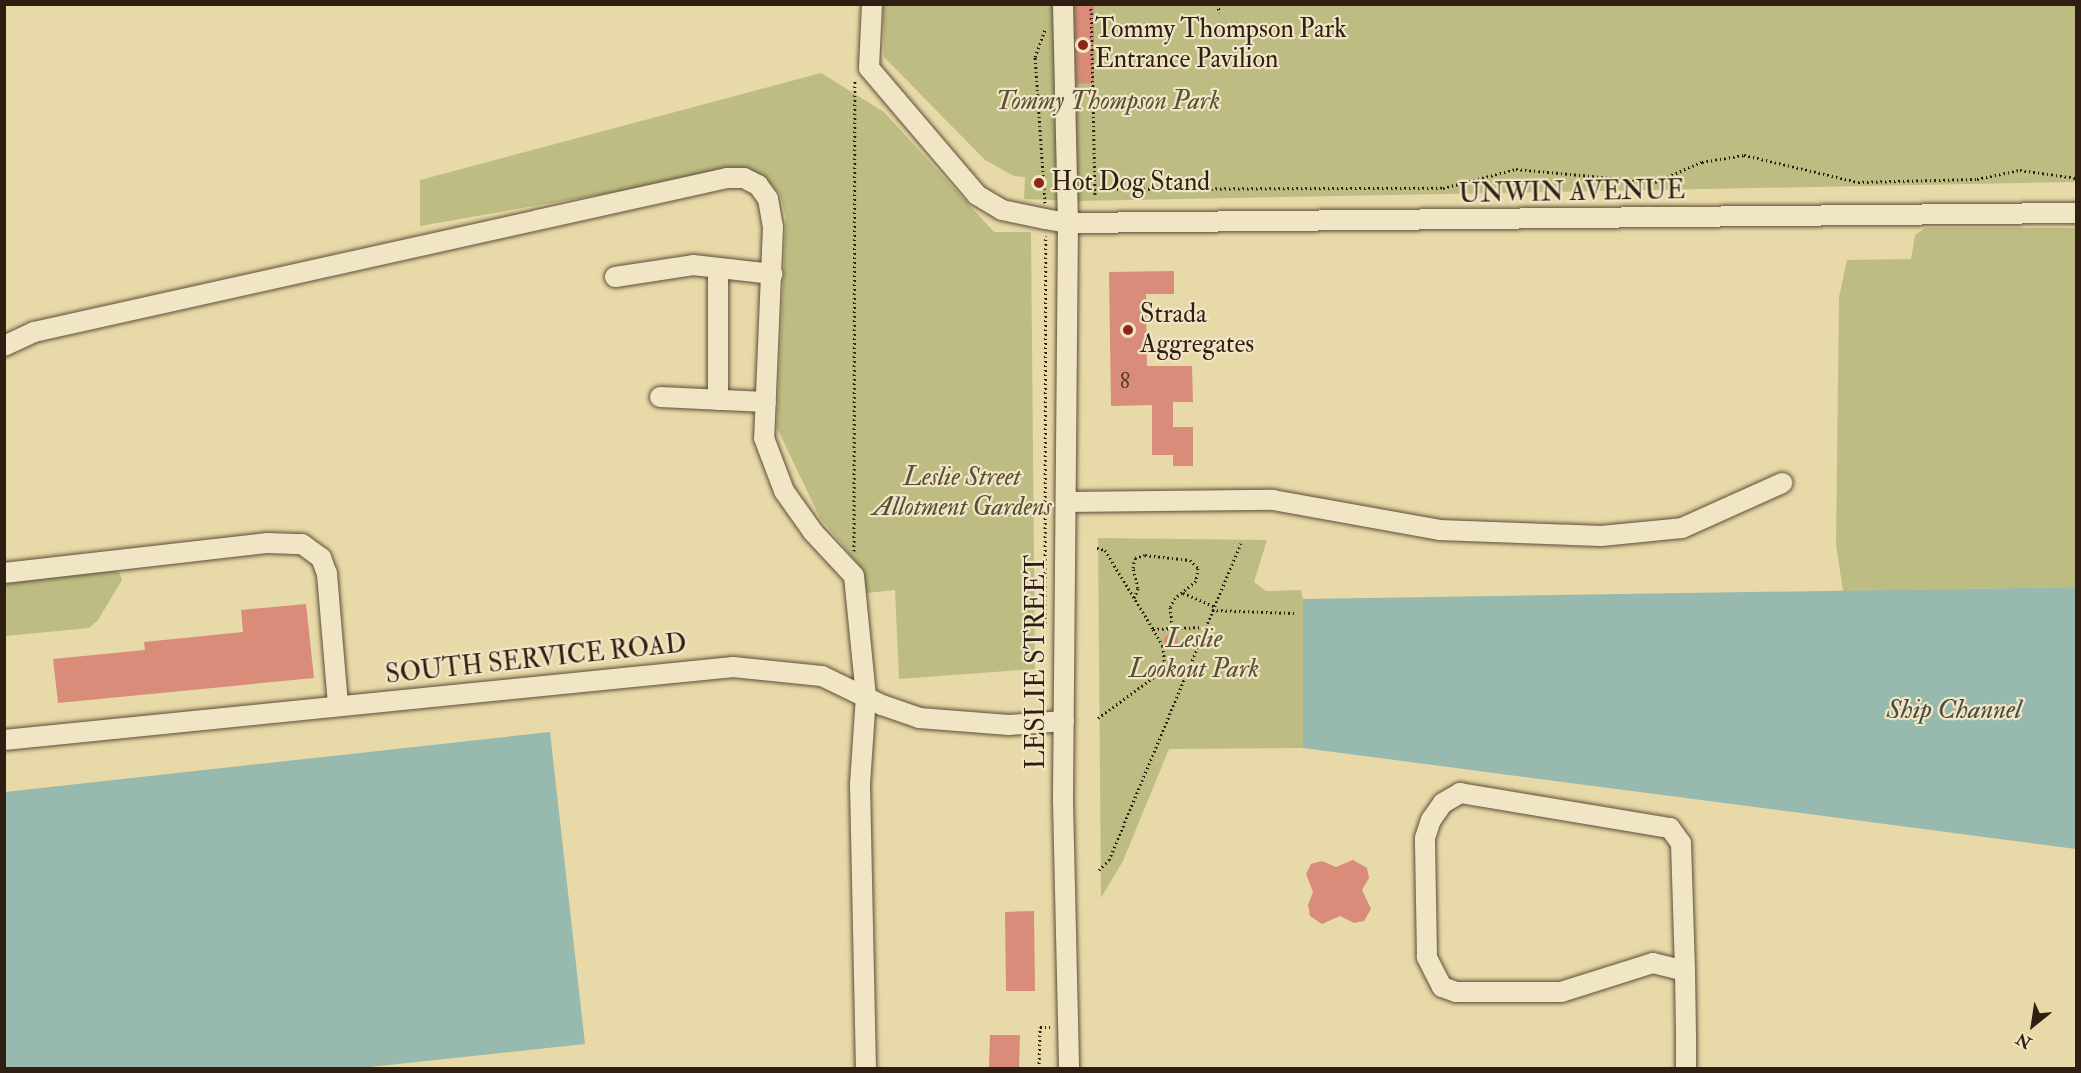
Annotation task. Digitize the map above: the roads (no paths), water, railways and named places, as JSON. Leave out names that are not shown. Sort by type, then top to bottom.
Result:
[{"type":"street","name":"UNWIN AVENUE","points":[[872,4],[869,68],[985,201],[1002,210],[1068,223],[2076,213]]},
{"type":"street","name":"LESLIE STREET","points":[[1063,5],[1068,223],[1064,721],[1069,1068]]},
{"type":"street","points":[[4,346],[34,332],[730,177],[753,181],[768,199],[773,221],[764,438],[784,491],[813,532],[854,576],[866,696],[860,784],[866,1068]]},
{"type":"street","points":[[615,277],[693,265],[772,273]]},
{"type":"street","points":[[718,269],[718,400]]},
{"type":"street","points":[[660,397],[766,402]]},
{"type":"street","points":[[1066,502],[1273,500],[1439,530],[1601,536],[1682,528],[1782,483]]},
{"type":"street","points":[[4,573],[268,543],[302,544],[321,558],[327,574],[338,706]]},
{"type":"street","name":"SOUTH SERVICE ROAD","points":[[4,740],[733,667],[822,676],[919,718],[956,723],[1009,725],[1064,721]]},
{"type":"street","points":[[1684,971],[1653,963],[1561,992],[1456,992],[1442,987],[1427,957],[1425,838],[1431,820],[1443,803],[1460,794],[1670,828],[1681,843],[1684,971],[1686,1068]]},
{"type":"water","name":"Ship Channel","points":[[2076,587],[2076,849],[1303,748],[1303,599]]},
{"type":"water","points":[[550,732],[585,1044],[361,1068],[5,1068],[5,792]]},
{"type":"place","name":"Tommy Thompson Park Entrance Pavilion","points":[[1083,45]]},
{"type":"place","name":"Hot Dog Stand","points":[[1039,183]]},
{"type":"place","name":"Strada Aggregates","points":[[1128,330]]},
{"type":"park label","name":"Tommy Thompson Park","points":[[1108,102]]},
{"type":"park label","name":"Leslie Street Allotment Gardens","points":[[962,493]]},
{"type":"park label","name":"Leslie Lookout Park","points":[[1194,655]]}]
